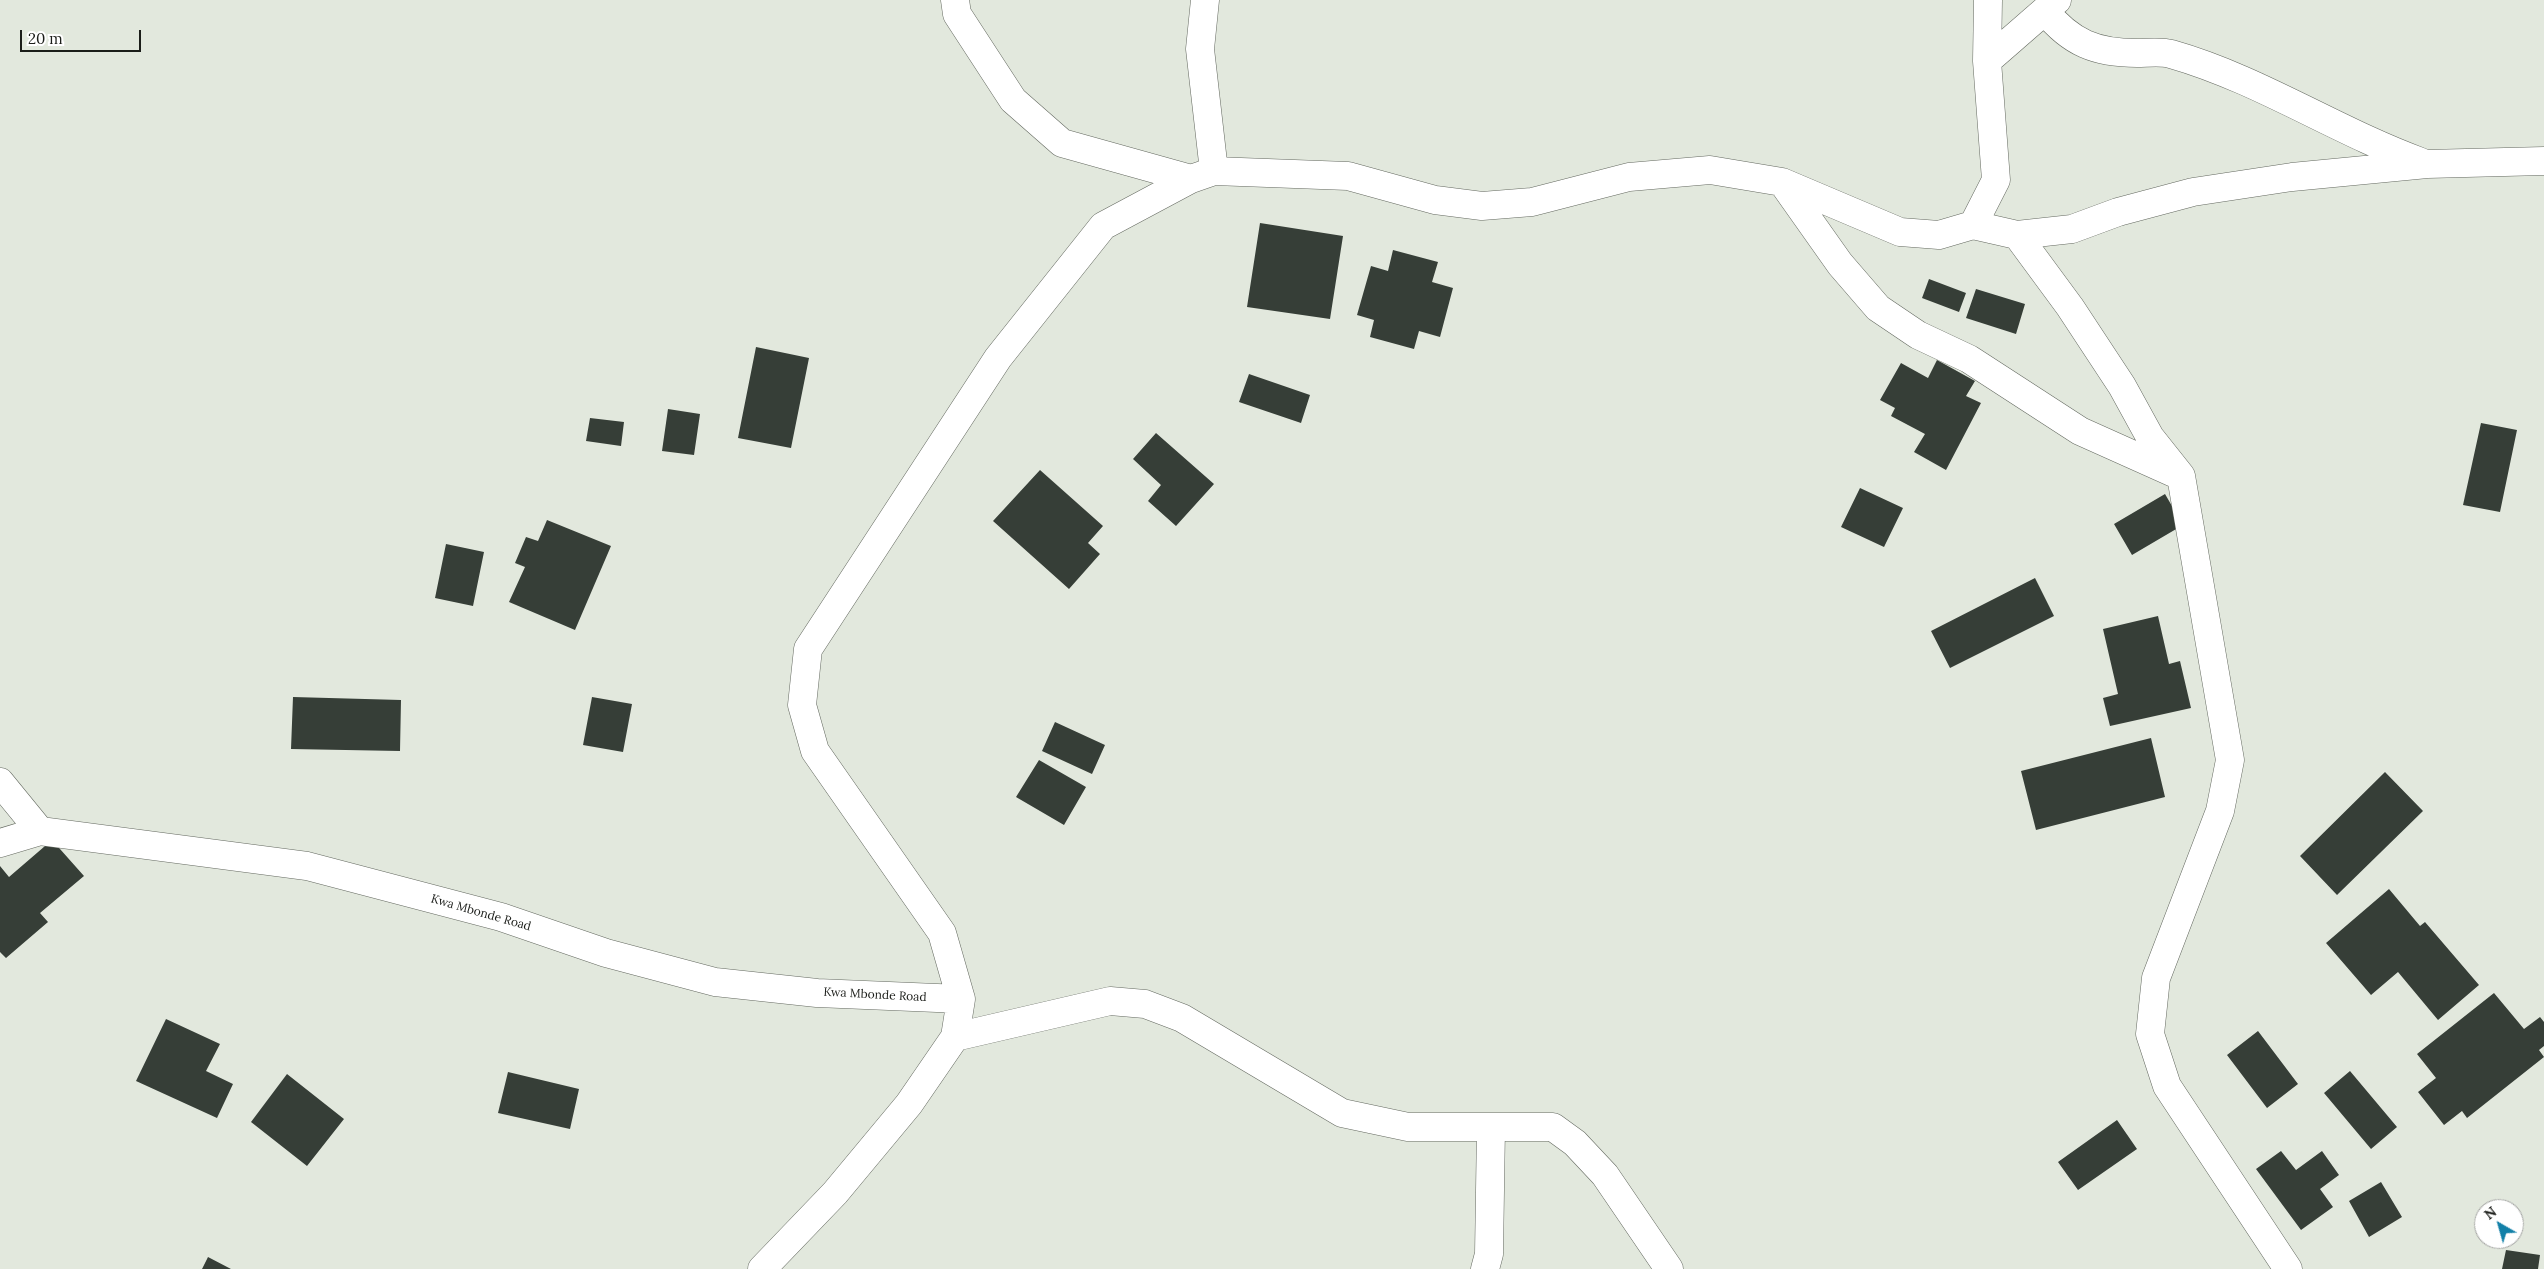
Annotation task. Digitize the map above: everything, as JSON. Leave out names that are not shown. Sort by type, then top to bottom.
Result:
[{"type":"street","points":[[956,0],[957,14],[1013,100],[1062,143],[1203,175],[1348,176],[1435,200],[1482,206],[1532,202],[1629,177],[1710,170],[1782,182],[1900,232],[1939,235],[1972,225],[2017,235],[2072,229],[2118,212],[2193,192],[2292,177],[2427,164],[2544,161]]},
{"type":"street","points":[[1203,175],[1200,49],[1205,0]]},
{"type":"street","points":[[1972,225],[1996,180],[1987,61],[1988,0]]},
{"type":"street","points":[[1987,61],[2051,5],[2058,26],[2073,38],[2089,46],[2114,53],[2169,53],[2248,83],[2344,126],[2386,149],[2427,164]]},
{"type":"street","points":[[762,1269],[854,1171],[909,1104],[954,1037],[961,999],[942,933],[816,751],[802,705],[808,649],[998,358],[1104,226],[1203,175]]},
{"type":"street","points":[[1782,182],[1840,264],[1878,308],[1918,335],[1970,359],[2080,431],[2181,476]]},
{"type":"street","points":[[2017,235],[2070,307],[2122,386],[2150,437],[2181,476],[2230,760],[2220,811],[2156,978],[2150,1034],[2167,1086],[2288,1269]]},
{"type":"street","points":[[0,782],[40,831]]},
{"type":"street","name":"Kwa Mbonde Road","points":[[0,843],[40,831],[307,866],[501,917],[606,953],[715,982],[817,993],[961,999]]},
{"type":"street","points":[[954,1037],[1110,1001],[1145,1004],[1182,1018],[1342,1112],[1408,1128],[1552,1127],[1575,1143],[1605,1174],[1669,1269]]},
{"type":"street","points":[[1485,1269],[1489,1254],[1490,1127]]},
{"type":"building","points":[[1260,223],[1343,236],[1330,319],[1247,307]]},
{"type":"building","points":[[1393,250],[1438,262],[1432,282],[1453,288],[1440,337],[1419,331],[1414,349],[1370,337],[1374,320],[1357,315],[1371,266],[1388,271]]},
{"type":"building","points":[[1929,279],[1966,293],[1959,312],[1922,298]]},
{"type":"building","points":[[1976,289],[2025,304],[2016,334],[1966,318]]},
{"type":"building","points":[[756,347],[809,358],[791,448],[738,438]]},
{"type":"building","points":[[1937,360],[1975,381],[1966,396],[1981,403],[1946,470],[1914,452],[1925,434],[1891,416],[1895,408],[1880,400],[1901,363],[1928,378]]},
{"type":"building","points":[[1249,374],[1310,395],[1301,423],[1239,402]]},
{"type":"building","points":[[668,409],[700,414],[694,455],[662,451]]},
{"type":"building","points":[[590,418],[624,422],[621,446],[586,441]]},
{"type":"building","points":[[2481,423],[2517,430],[2500,512],[2463,505]]},
{"type":"building","points":[[1156,433],[1214,484],[1176,526],[1148,501],[1161,485],[1133,459]]},
{"type":"building","points":[[1040,470],[1103,526],[1088,543],[1100,554],[1069,589],[993,521]]},
{"type":"building","points":[[1860,488],[1903,508],[1884,547],[1841,527]]},
{"type":"building","points":[[2165,494],[2183,525],[2132,555],[2114,524]]},
{"type":"building","points":[[547,520],[611,546],[575,630],[509,602],[525,567],[515,563],[526,537],[538,541]]},
{"type":"building","points":[[446,544],[484,552],[473,606],[435,598]]},
{"type":"building","points":[[2035,578],[2054,616],[1950,668],[1931,631]]},
{"type":"building","points":[[2158,616],[2169,664],[2180,661],[2191,708],[2110,726],[2103,698],[2118,694],[2103,629]]},
{"type":"building","points":[[293,697],[401,700],[400,751],[291,749]]},
{"type":"building","points":[[592,697],[632,704],[623,752],[583,745]]},
{"type":"building","points":[[1055,722],[1105,745],[1092,774],[1042,751]]},
{"type":"building","points":[[2151,738],[2165,797],[2036,830],[2021,771]]},
{"type":"building","points":[[1039,760],[1086,787],[1064,825],[1016,797]]},
{"type":"building","points":[[2385,772],[2423,811],[2337,895],[2300,856]]},
{"type":"building","points":[[52,840],[84,876],[40,913],[48,922],[6,958],[0,952],[0,866],[9,877]]},
{"type":"building","points":[[2389,889],[2420,926],[2425,922],[2479,985],[2438,1020],[2398,972],[2371,995],[2326,943]]},
{"type":"building","points":[[2494,993],[2524,1029],[2540,1017],[2544,1022],[2544,1046],[2539,1050],[2544,1057],[2467,1118],[2462,1111],[2444,1125],[2418,1092],[2436,1078],[2417,1054]]},
{"type":"building","points":[[166,1019],[220,1044],[206,1071],[233,1084],[217,1118],[136,1081]]},
{"type":"building","points":[[2258,1031],[2298,1084],[2267,1108],[2227,1055]]},
{"type":"building","points":[[2350,1071],[2397,1127],[2371,1149],[2324,1093]]},
{"type":"building","points":[[508,1072],[579,1089],[570,1129],[498,1113]]},
{"type":"building","points":[[287,1074],[344,1119],[307,1166],[251,1122]]},
{"type":"building","points":[[2117,1120],[2137,1149],[2078,1190],[2058,1162]]},
{"type":"building","points":[[2281,1151],[2296,1170],[2322,1151],[2339,1175],[2320,1189],[2333,1207],[2301,1230],[2256,1169]]},
{"type":"building","points":[[2381,1182],[2402,1217],[2369,1237],[2349,1201]]},
{"type":"building","points":[[2506,1250],[2540,1255],[2538,1269],[2502,1269]]},
{"type":"building","points":[[208,1257],[231,1269],[202,1269]]}]
